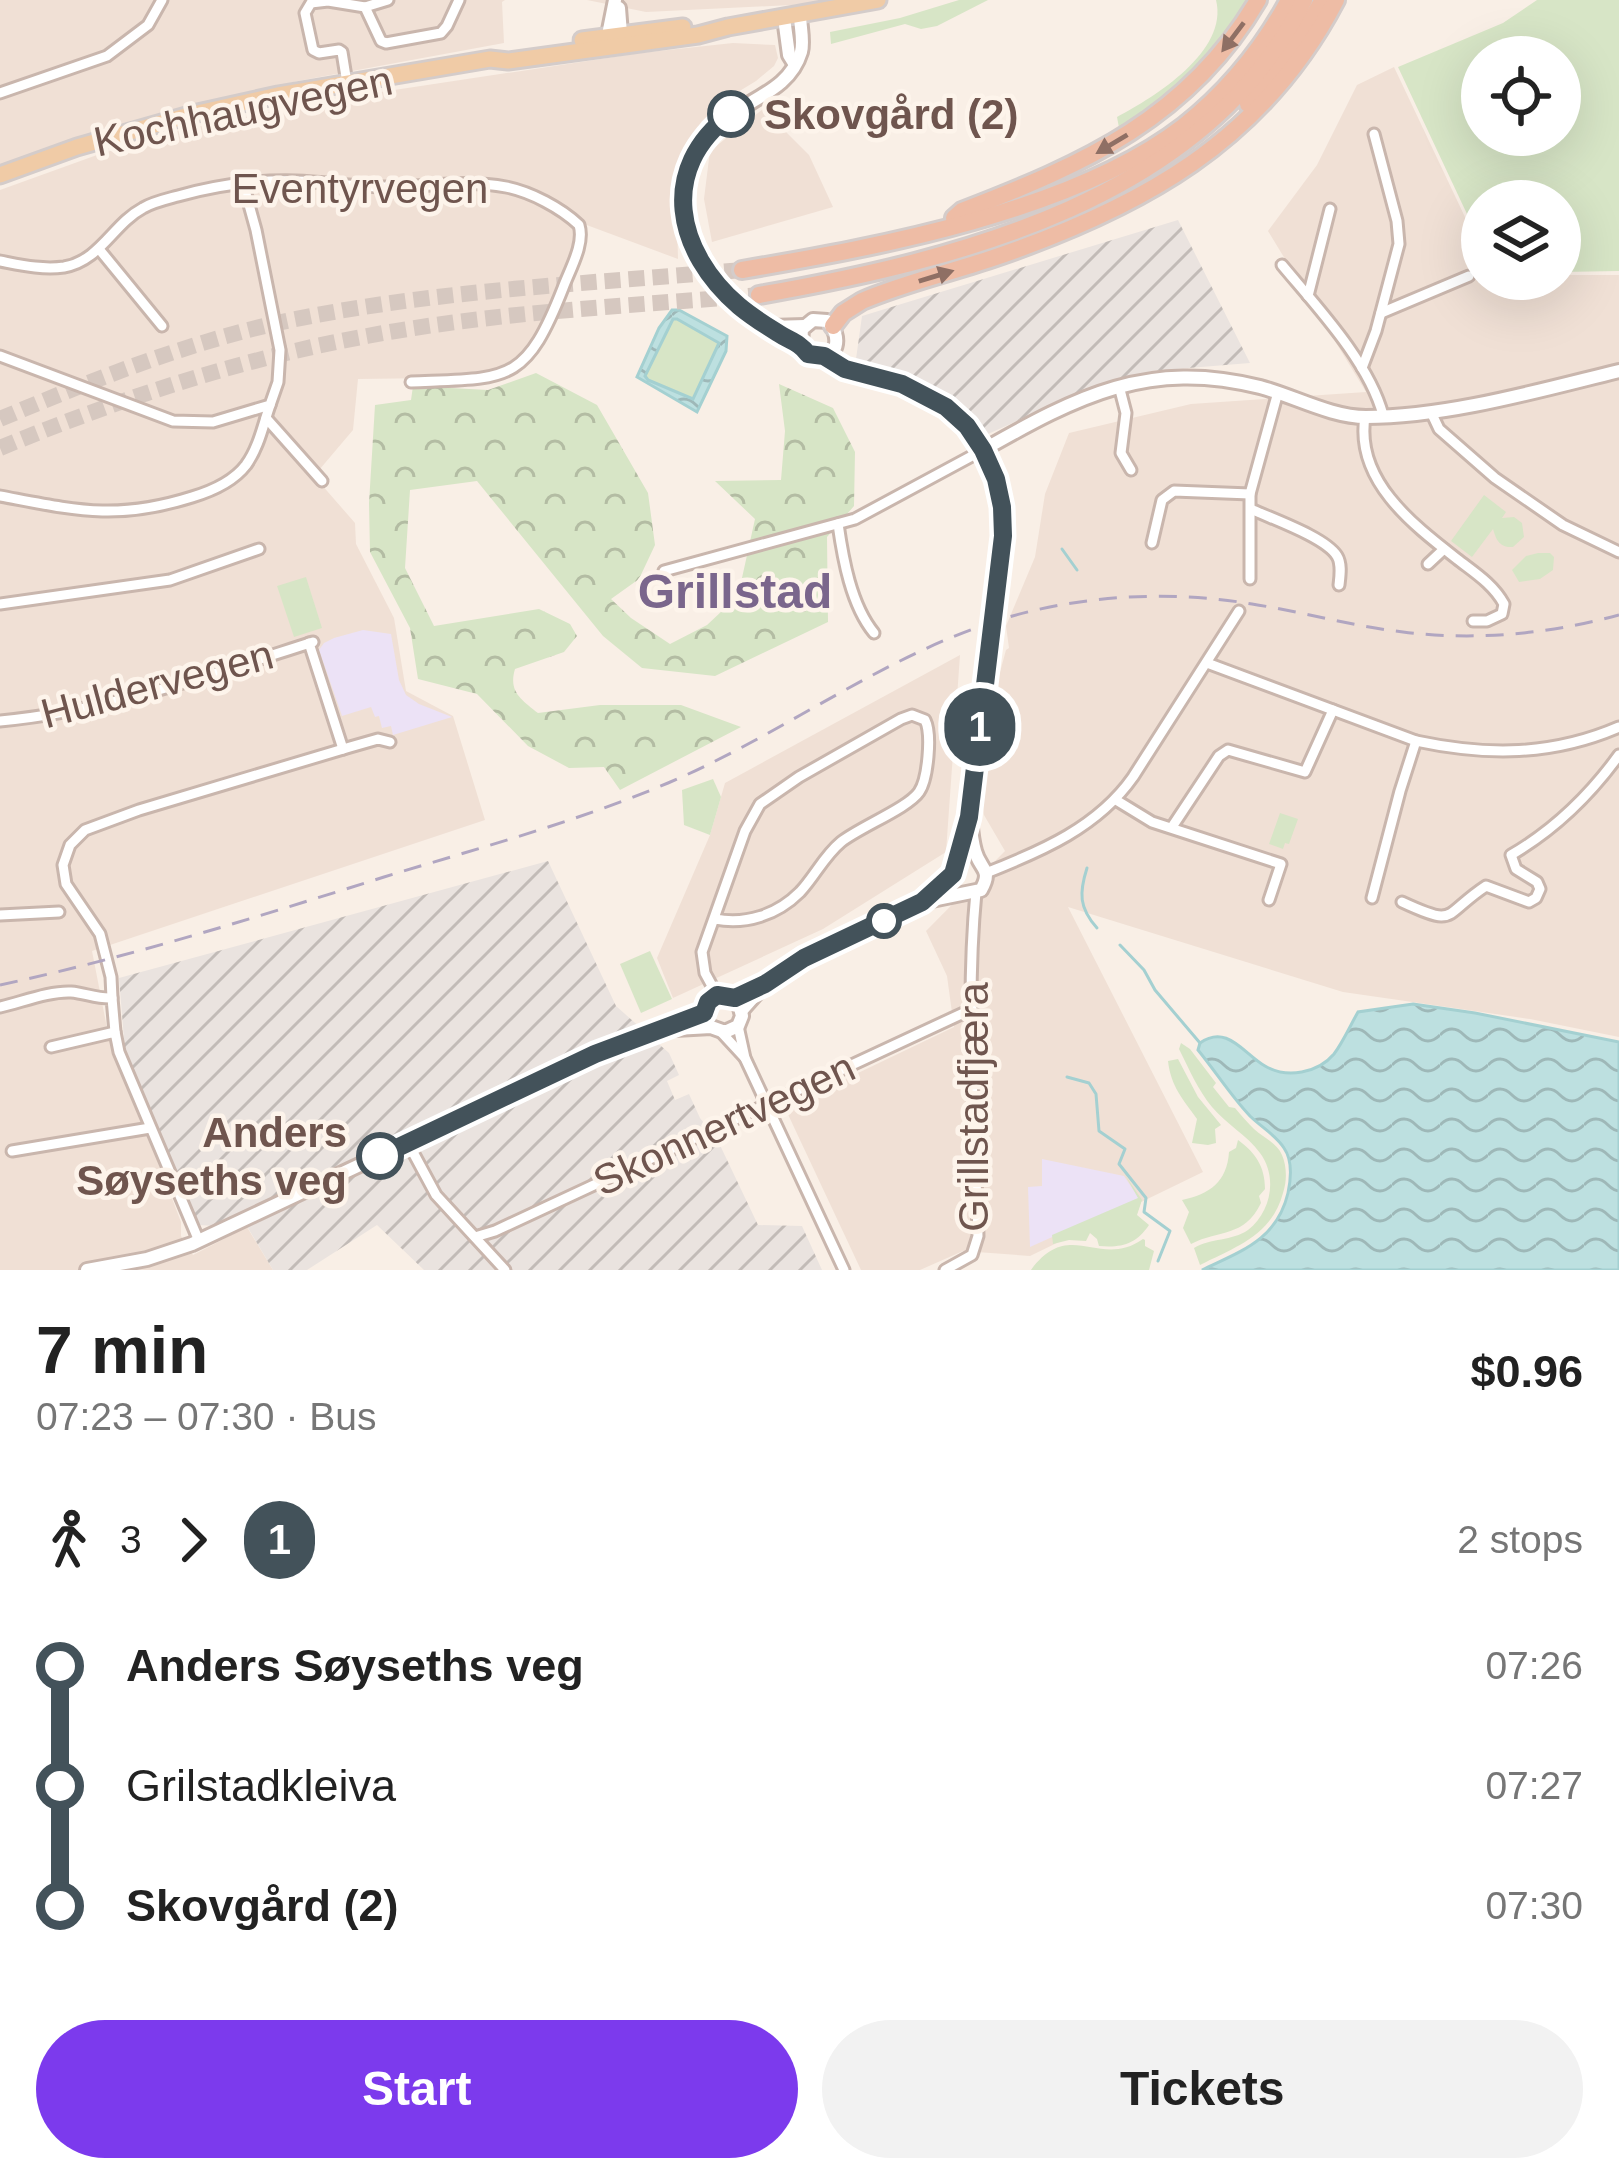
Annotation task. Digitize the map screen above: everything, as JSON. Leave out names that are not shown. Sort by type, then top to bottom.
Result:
[{"type":"highway","points":[[944,227],[962,211],[1100,152],[1165,109],[1204,73],[1258,0]]},
{"type":"highway","points":[[742,270],[944,227],[1076,186],[1184,126],[1231,82],[1289,0]]},
{"type":"highway","points":[[1132,177],[1221,112],[1263,65],[1304,0]]},
{"type":"highway","points":[[759,295],[845,280],[956,250],[1039,221],[1185,157],[1229,123],[1284,63],[1323,0]]},
{"type":"highway","points":[[835,333],[843,314],[862,301],[1047,238],[1174,176],[1234,132],[1270,97],[1305,53],[1336,0]]},
{"type":"main road","name":"Kochhaugvegen","points":[[615,38],[703,34],[878,0]]},
{"type":"main road","name":"Kochhaugvegen","points":[[0,175],[145,126],[278,95],[490,59],[508,61],[698,24],[728,27]]},
{"type":"street","points":[[0,94],[107,56],[148,25],[162,0]]},
{"type":"street","points":[[347,83],[342,52],[314,50],[306,9],[322,1],[365,7],[388,0]]},
{"type":"street","points":[[365,7],[386,43],[441,33],[459,0]]},
{"type":"street","points":[[615,38],[611,7],[616,4],[641,24],[666,29]]},
{"type":"street","points":[[792,17],[800,55],[788,76],[711,131],[692,159],[684,191],[686,229],[699,260],[738,305],[801,344]]},
{"type":"street","points":[[1362,368],[1381,314],[1399,237],[1374,134]]},
{"type":"street","points":[[0,496],[77,511],[116,513],[158,508],[214,489],[239,473],[253,454],[278,382],[280,350],[243,182]]},
{"type":"street","name":"Eventyrvegen","points":[[0,261],[67,267],[91,256],[118,226],[143,208],[182,194],[243,182],[392,187],[482,184],[523,193],[579,224],[583,232],[546,331],[524,361],[504,374],[411,382]]},
{"type":"street","points":[[1308,296],[1330,208]]},
{"type":"street","points":[[99,249],[162,326]]},
{"type":"street","points":[[1282,265],[1362,368],[1383,416]]},
{"type":"street","points":[[1381,314],[1461,279]]},
{"type":"street","points":[[771,327],[805,326],[820,319],[835,333],[855,369]]},
{"type":"street","points":[[805,326],[800,336],[808,354],[928,396],[967,426],[1000,492],[1003,536],[969,817],[955,870],[957,888],[970,893]]},
{"type":"street","points":[[824,356],[833,351],[835,333]]},
{"type":"street","points":[[0,356],[173,421],[213,422],[270,405]]},
{"type":"street","points":[[664,571],[877,510],[1044,415],[1119,386],[1163,377],[1226,379],[1365,417],[1430,412],[1619,370]]},
{"type":"street","points":[[1119,386],[1126,412],[1121,454],[1131,470]]},
{"type":"street","points":[[1250,579],[1250,494],[1278,392]]},
{"type":"street","points":[[1430,412],[1439,429],[1496,478],[1563,525],[1619,553]]},
{"type":"street","points":[[1365,417],[1363,444],[1373,476],[1384,492],[1444,549],[1496,589],[1504,604],[1502,614],[1473,621]]},
{"type":"street","points":[[266,418],[322,481]]},
{"type":"street","points":[[1152,543],[1162,500],[1174,491],[1250,494]]},
{"type":"street","points":[[1251,509],[1318,540],[1336,554],[1339,585]]},
{"type":"street","points":[[838,524],[854,590],[874,633]]},
{"type":"street","points":[[0,604],[170,580],[260,549]]},
{"type":"street","points":[[1428,563],[1444,549]]},
{"type":"street","points":[[922,902],[965,861],[982,868],[1081,828],[1116,800],[1239,611]]},
{"type":"street","name":"Huldervegen","points":[[0,722],[113,704],[311,642],[343,749]]},
{"type":"street","points":[[1207,663],[1416,741],[1484,752],[1560,748],[1619,727]]},
{"type":"street","points":[[1172,827],[1219,756],[1228,750],[1305,772],[1333,710]]},
{"type":"street","points":[[715,919],[743,922],[783,904],[803,889],[842,842],[915,797],[923,782],[930,735],[925,720],[912,715],[902,719],[799,777],[754,812],[745,831],[715,919],[702,958],[717,995],[738,1004]]},
{"type":"street","points":[[199,1241],[119,1052],[111,977],[100,934],[66,884],[63,865],[70,845],[85,830],[139,810],[378,739],[390,742]]},
{"type":"street","points":[[1372,898],[1416,741]]},
{"type":"street","points":[[1402,902],[1433,916],[1445,916],[1456,913],[1486,886],[1529,902],[1536,898],[1537,882],[1516,869],[1511,855],[1564,817],[1619,755]]},
{"type":"street","points":[[1116,800],[1152,822],[1281,865],[1269,900]]},
{"type":"street","points":[[738,1004],[804,958],[922,902],[984,886],[969,817]]},
{"type":"street","name":"Grillstadfjæra","points":[[945,1270],[972,1256],[978,1236],[970,893]]},
{"type":"street","points":[[0,915],[59,912]]},
{"type":"street","points":[[0,1007],[62,992],[112,998]]},
{"type":"street","points":[[87,1270],[147,1259],[199,1241],[626,1041],[704,1013],[717,995]]},
{"type":"street","points":[[738,1004],[745,1058],[844,1270]]},
{"type":"street","name":"Skonnertvegen","points":[[475,1238],[972,1009]]},
{"type":"street","points":[[704,1013],[745,1058]]},
{"type":"street","points":[[668,1029],[730,1031],[738,1026]]},
{"type":"street","points":[[51,1047],[115,1032]]},
{"type":"street","points":[[12,1151],[150,1128]]},
{"type":"street","points":[[408,1143],[436,1196],[505,1270]]},
{"type":"shaded area","points":[[0,0],[505,0],[504,43],[298,81],[188,107],[0,168]]},
{"type":"shaded area","points":[[587,0],[829,0],[646,12]]},
{"type":"shaded area","points":[[733,43],[775,45],[778,58],[756,81],[720,103],[701,122],[689,146],[676,179],[678,259],[584,224],[538,337],[503,372],[358,379],[353,430],[314,476],[355,523],[356,544],[394,618],[406,691],[453,716],[485,820],[92,951],[107,1028],[181,1222],[181,1236],[193,1255],[247,1227],[273,1270],[0,1270],[0,190],[172,132],[328,100]]},
{"type":"shaded area","points":[[1394,67],[1461,209],[1461,300],[1581,300],[1581,275],[1619,275],[1619,1037],[1343,992],[1068,907],[1203,1172],[1030,1256],[963,1251],[920,1270],[861,1270],[785,1108],[954,1027],[947,976],[926,931],[1005,851],[984,815],[982,800],[997,683],[1009,648],[1006,626],[1035,557],[1045,494],[1069,433],[1191,404],[1366,392],[1268,231],[1317,165],[1357,85]]},
{"type":"shaded area","points":[[763,109],[809,155],[833,207],[712,242],[704,199],[710,151]]},
{"type":"shaded area","points":[[1178,220],[1250,363],[1152,371],[1092,387],[988,434],[929,385],[856,359],[862,316]]},
{"type":"shaded area","points":[[363,630],[391,634],[406,695],[452,717],[393,735],[391,726],[382,728],[371,707],[342,716],[319,650],[334,638]]},
{"type":"shaded area","points":[[960,655],[946,852],[823,929],[673,998],[657,958],[710,835],[725,783]]},
{"type":"shaded area","points":[[548,861],[616,1006],[669,1053],[679,1075],[667,1081],[675,1100],[689,1094],[718,1141],[758,1225],[802,1226],[822,1270],[424,1270],[377,1225],[307,1270],[273,1270],[248,1228],[199,1225],[125,1051],[119,978]]},
{"type":"shaded area","points":[[1042,1159],[1124,1176],[1139,1198],[1030,1247],[1028,1187],[1042,1186]]},
{"type":"green space","points":[[959,0],[988,0],[937,26],[921,29],[905,24],[831,44],[830,32]]},
{"type":"green space","points":[[1216,0],[1248,0],[1197,70],[1170,97],[1120,133],[1117,117],[1168,85],[1200,54],[1217,19]]},
{"type":"green space","points":[[1537,0],[1619,0],[1619,271],[1581,272],[1581,180],[1461,180],[1461,201],[1398,67],[1461,41],[1461,156],[1581,156],[1581,36],[1472,36],[1503,23]]},
{"type":"green space","points":[[674,318],[719,343],[693,399],[645,375]]},
{"type":"green space","points":[[536,373],[597,405],[648,493],[655,545],[639,579],[611,599],[670,644],[707,625],[738,596],[755,519],[715,481],[781,480],[785,431],[779,384],[833,408],[855,452],[854,506],[827,537],[828,622],[715,676],[642,668],[603,636],[477,481],[410,490],[405,568],[434,626],[539,609],[570,624],[577,636],[564,652],[515,669],[515,690],[538,713],[600,705],[681,705],[741,727],[620,790],[604,767],[569,768],[528,746],[477,694],[418,679],[410,628],[370,552],[375,405],[411,400],[413,386],[488,390]]},
{"type":"green space","points":[[1484,495],[1506,512],[1502,518],[1514,517],[1522,523],[1524,537],[1513,547],[1504,546],[1493,529],[1472,557],[1451,541]]},
{"type":"green space","points":[[1526,556],[1554,557],[1553,570],[1540,579],[1519,582],[1512,570]]},
{"type":"green space","points":[[306,577],[322,628],[294,637],[277,586]]},
{"type":"green space","points":[[713,779],[721,797],[710,835],[684,825],[682,790]]},
{"type":"green space","points":[[1280,813],[1298,819],[1283,849],[1269,844]]},
{"type":"green space","points":[[650,951],[672,999],[641,1013],[620,964]]},
{"type":"green space","points":[[1181,1043],[1216,1083],[1213,1087],[1229,1107],[1277,1147],[1286,1169],[1283,1193],[1270,1219],[1251,1238],[1200,1265],[1194,1248],[1248,1230],[1267,1204],[1270,1183],[1260,1153],[1202,1094],[1179,1049]]},
{"type":"green space","points":[[1178,1059],[1198,1097],[1221,1125],[1215,1129],[1216,1143],[1192,1143],[1197,1119],[1175,1086],[1168,1061]]},
{"type":"green space","points":[[1238,1140],[1261,1167],[1265,1189],[1259,1196],[1261,1203],[1239,1227],[1191,1244],[1183,1228],[1189,1212],[1182,1200],[1215,1185]]},
{"type":"green space","points":[[1125,1175],[1142,1200],[1137,1215],[1149,1225],[1139,1237],[1122,1245],[1099,1246],[1090,1233],[1086,1241],[1053,1244],[1052,1235],[1138,1198]]},
{"type":"green space","points":[[1143,1239],[1154,1251],[1149,1270],[1031,1270],[1059,1247],[1112,1249]]},
{"type":"water","points":[[672,310],[679,310],[727,336],[726,351],[697,412],[637,377]],"holes":[[[677,319],[719,343],[693,399],[645,376]]]},
{"type":"water","points":[[1413,1004],[1619,1042],[1619,1270],[1202,1270],[1266,1233],[1283,1209],[1290,1170],[1281,1143],[1236,1100],[1198,1050],[1200,1043],[1227,1038],[1265,1066],[1302,1072],[1334,1054],[1358,1012]]},
{"type":"waterway","points":[[1062,549],[1077,570]]},
{"type":"waterway","points":[[1087,868],[1082,900],[1097,928]]},
{"type":"waterway","points":[[1120,945],[1200,1043]]},
{"type":"waterway","points":[[1067,1077],[1089,1083],[1096,1094],[1099,1131],[1125,1149],[1119,1164],[1146,1198],[1144,1212],[1170,1231],[1158,1261]]},
{"type":"tunnel","points":[[0,419],[136,365],[277,323],[450,295],[742,270]]},
{"type":"tunnel","points":[[0,448],[180,382],[320,345],[513,315],[759,295]]},
{"type":"railway","points":[[0,985],[193,936],[598,810],[714,762],[893,664],[987,624],[1036,610],[1116,598],[1198,598],[1384,629],[1458,636],[1539,631],[1619,615]]},
{"type":"bus line","name":"1","points":[[380,1156],[595,1054],[704,1013],[717,995],[735,998],[765,984],[804,958],[922,902],[957,866],[969,817],[999,575],[1003,522],[996,479],[967,426],[946,407],[902,384],[808,354],[801,344],[738,305],[707,272],[686,229],[684,191],[696,151],[731,114]]},
{"type":"place","name":"Skovgård (2)","points":[[731,114]]},
{"type":"place","name":"Anders Søyseths veg","points":[[380,1156]]},
{"type":"district","name":"Grillstad","points":[[735,591]]}]
